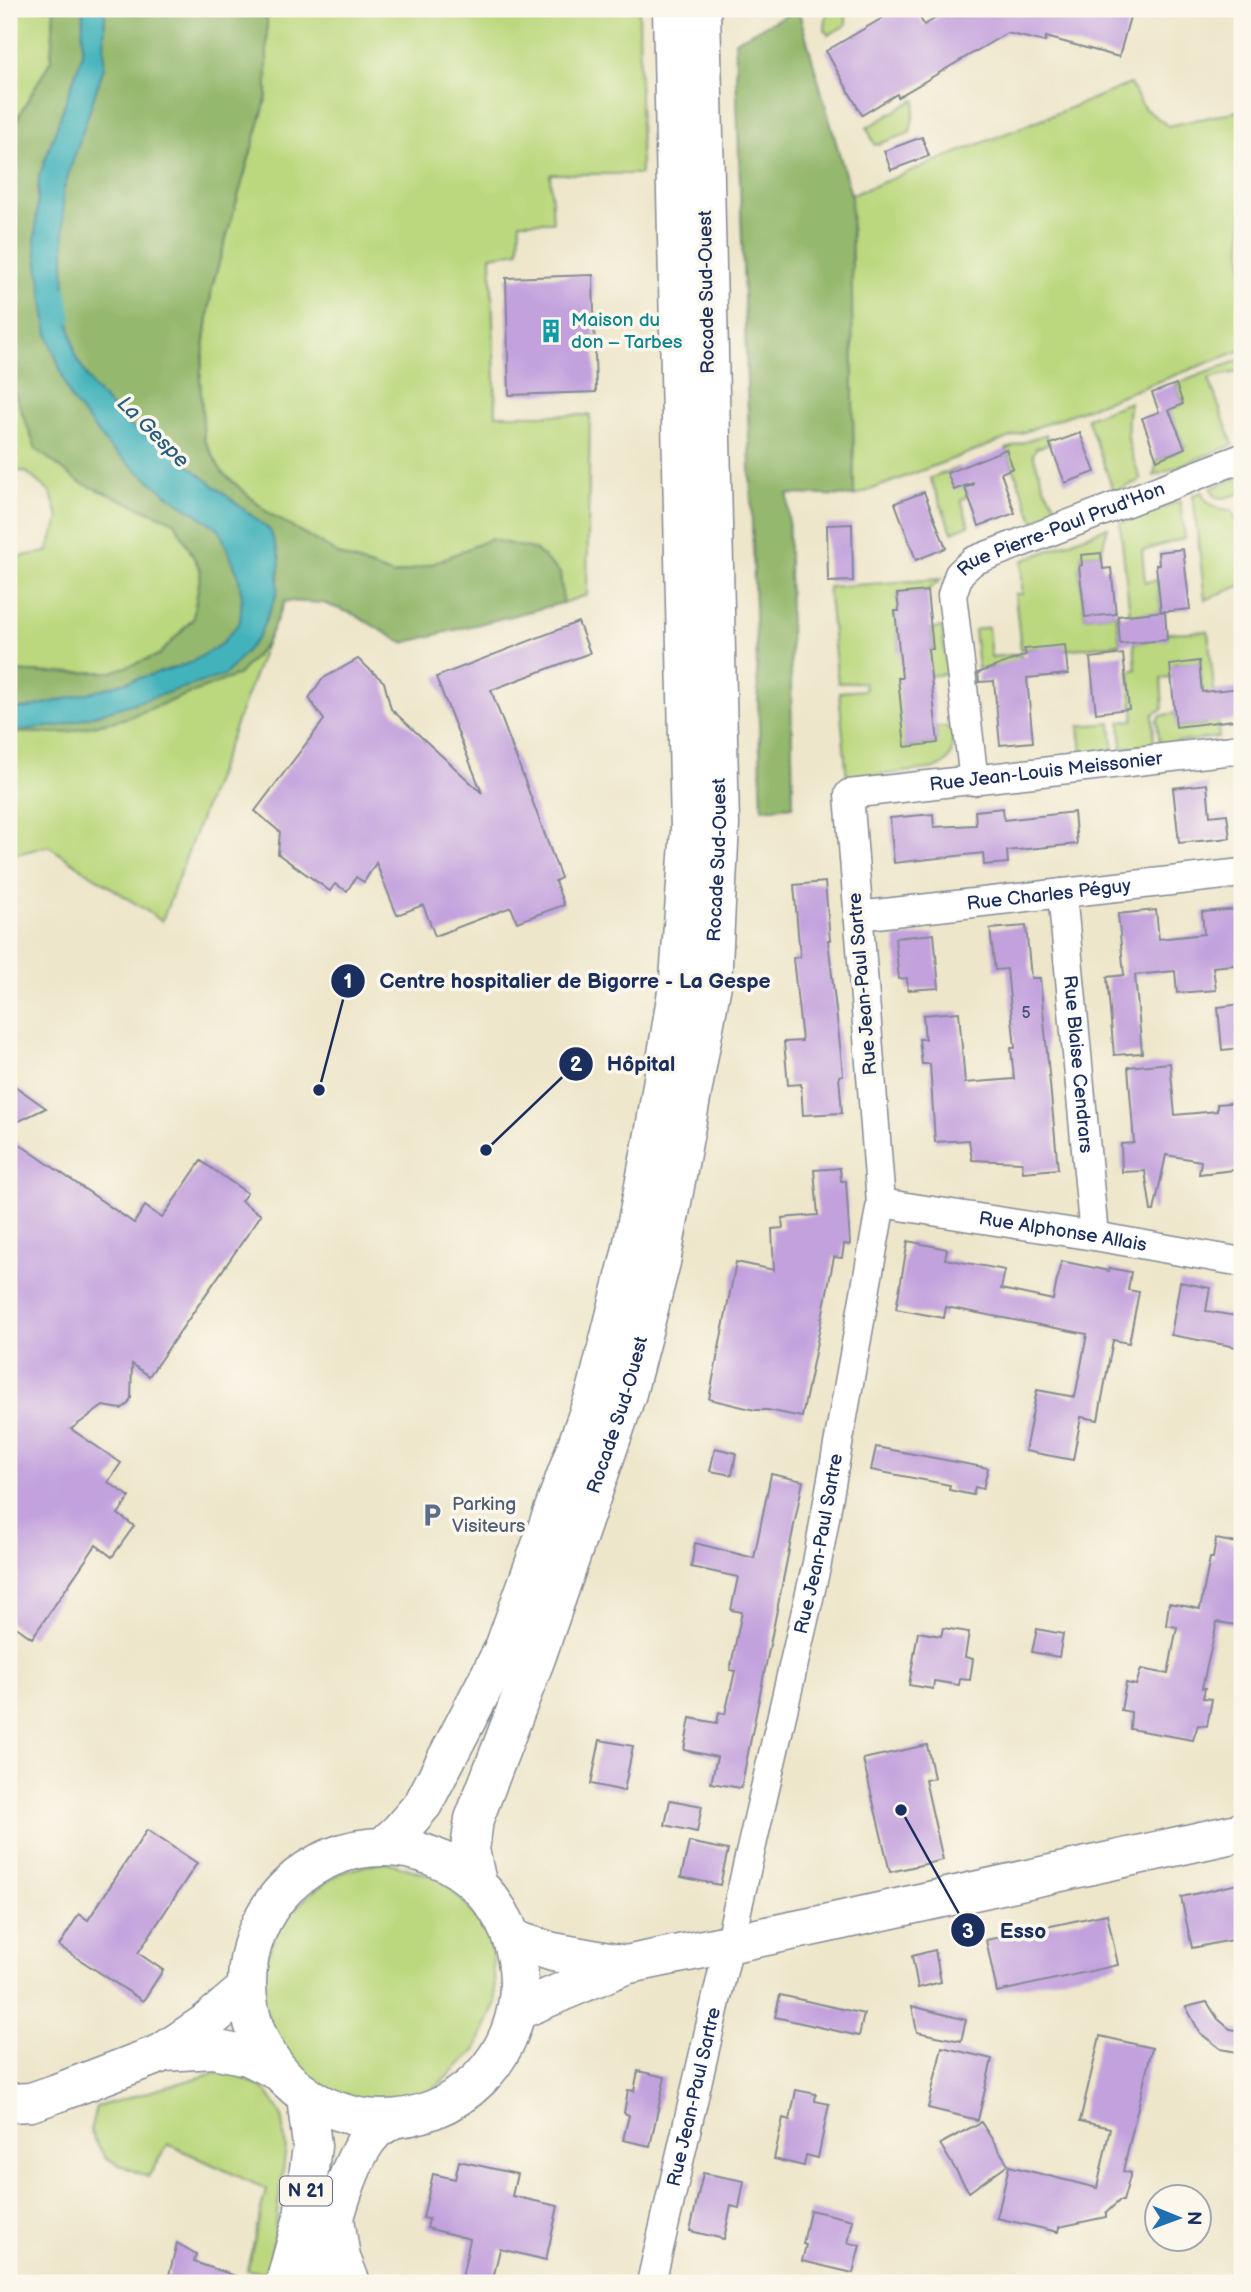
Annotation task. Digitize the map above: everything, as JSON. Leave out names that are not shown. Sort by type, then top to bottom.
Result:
[{"type":"main road","name":"Rocade Sud-Ouest","points":[[384,1846],[423,1804],[504,1648],[596,1392],[631,1253],[680,979],[690,830],[672,9]]},
{"type":"main road","name":"Rocade Sud-Ouest","points":[[477,1883],[470,1850],[474,1819],[536,1658],[628,1393],[661,1262],[712,984],[720,824],[701,9]]},
{"type":"main road","points":[[517,2011],[625,1965],[1242,1832]]},
{"type":"main road","points":[[162,2053],[213,2049],[248,2056],[276,2070],[306,2096],[332,2110],[361,2118],[391,2120],[435,2110],[472,2087],[501,2052],[517,2011],[519,1975],[512,1939],[498,1909],[477,1883],[449,1863],[428,1854],[384,1846],[349,1849],[316,1863],[287,1884],[265,1913],[250,1949],[246,1989],[254,2032],[276,2070]]},
{"type":"main road","points":[[512,1939],[553,1952],[625,1965]]},
{"type":"main road","points":[[9,2103],[31,2102],[162,2053],[206,2024],[246,1989]]},
{"type":"main road","name":"N 21","points":[[285,2283],[303,2217],[312,2146],[306,2096]]},
{"type":"main road","name":"N 21","points":[[317,2283],[356,2159],[372,2133],[391,2120]]},
{"type":"main road","points":[[335,2219],[341,2258],[351,2283]]},
{"type":"street","name":"Rue Pierre-Paul Prud'Hon","points":[[974,781],[952,595],[959,574],[973,561],[1242,458]]},
{"type":"street","name":"Rue Jean-Louis Meissonier","points":[[849,794],[1242,749]]},
{"type":"street","name":"Rue Jean-Paul Sartre","points":[[651,2283],[817,1563],[881,1203],[849,794]]},
{"type":"street","name":"Rue Charles Péguy","points":[[858,916],[1242,873]]},
{"type":"street","name":"Rue Blaise Cendrars","points":[[1062,893],[1094,1236]]},
{"type":"street","name":"Rue Alphonse Allais","points":[[881,1203],[1242,1262]]},
{"type":"green space","points":[[9,9],[54,9],[51,60],[17,119],[9,170]]},
{"type":"green space","points":[[54,9],[267,9],[267,96],[212,287],[200,379],[204,440],[222,472],[267,512],[342,556],[394,575],[432,564],[490,539],[536,550],[560,573],[563,603],[403,643],[353,614],[323,603],[285,601],[266,644],[238,675],[126,718],[63,733],[9,733],[9,671],[112,672],[159,655],[193,619],[201,571],[175,522],[79,482],[36,449],[9,378],[9,170],[17,119],[51,60]]},
{"type":"green space","points":[[267,9],[639,9],[641,174],[550,174],[553,222],[520,222],[519,251],[491,256],[496,415],[590,415],[587,595],[563,603],[560,573],[432,564],[393,575],[342,556],[267,512],[222,472],[204,439],[200,379],[212,287],[267,96]]},
{"type":"green space","points":[[798,9],[851,195],[854,496],[788,494],[793,806],[762,809],[735,41]]},
{"type":"green space","points":[[827,9],[846,9],[846,25],[828,35],[825,29]]},
{"type":"green space","points":[[1130,84],[1144,108],[1168,126],[1242,110],[1242,350],[854,496],[851,195]]},
{"type":"green space","points":[[916,101],[910,133],[875,145],[867,128]]},
{"type":"green space","points":[[1242,359],[1242,370],[1209,379],[1233,445],[1154,476],[1157,460],[1185,448],[1169,410],[1183,404],[1176,384]]},
{"type":"green space","points":[[9,378],[36,449],[79,482],[175,522],[201,571],[193,619],[159,655],[113,672],[9,671],[9,558],[47,552],[59,518],[50,492],[26,472],[9,469]]},
{"type":"green space","points":[[1130,402],[1129,442],[1141,480],[1114,492],[1087,418]]},
{"type":"green space","points":[[1046,434],[1050,444],[1036,448],[1033,454],[1045,489],[1060,511],[1034,522],[1006,449]]},
{"type":"green space","points":[[958,468],[968,496],[961,500],[969,525],[952,532],[930,478]]},
{"type":"green space","points":[[1242,476],[1242,493],[1225,498],[1216,497],[1211,488]]},
{"type":"green space","points":[[1202,492],[1214,506],[1232,510],[1242,538],[1242,585],[1205,600],[1193,495]]},
{"type":"green space","points":[[1180,501],[1185,538],[1142,551],[1145,582],[1157,580],[1161,612],[1130,615],[1120,523]]},
{"type":"green space","points":[[1108,527],[1101,553],[1081,555],[1082,565],[1079,567],[1085,617],[1116,614],[1120,644],[1054,651],[1035,648],[1021,650],[1015,594],[1022,594],[1022,561]]},
{"type":"green space","points":[[941,579],[927,591],[897,594],[899,611],[896,611],[899,652],[933,649],[931,629],[942,627],[947,674],[903,678],[906,747],[937,743],[936,727],[952,727],[950,756],[937,768],[847,779],[839,692],[865,690],[864,682],[838,683],[828,587]]},
{"type":"green space","points":[[988,627],[991,657],[1021,654],[1022,665],[978,669],[974,630]]},
{"type":"green space","points":[[1208,631],[1219,737],[1160,744],[1157,721],[1160,716],[1175,713],[1177,727],[1205,724],[1199,662],[1174,664],[1174,677],[1161,678],[1163,709],[1153,715],[1154,745],[1122,748],[1120,722],[1134,720],[1129,671],[1136,669],[1134,643],[1167,639],[1167,633]]},
{"type":"green space","points":[[266,644],[162,921],[48,846],[9,856],[9,733],[63,733],[127,718],[238,675]]},
{"type":"green space","points":[[1111,723],[1113,749],[1082,753],[1079,726]]},
{"type":"green space","points":[[383,1861],[442,1879],[468,1907],[491,1941],[496,2002],[475,2051],[426,2096],[372,2101],[332,2091],[300,2072],[276,2042],[262,1998],[265,1960],[282,1921],[310,1894],[339,1873]]},
{"type":"green space","points":[[218,2072],[247,2080],[267,2092],[281,2114],[286,2148],[269,2273],[247,2270],[266,2189],[168,2144],[148,2177],[106,2159],[90,2131],[96,2107]]},
{"type":"water","points":[[83,9],[105,9],[104,67],[63,191],[65,302],[76,357],[94,389],[130,426],[164,446],[270,530],[280,559],[277,594],[258,638],[225,675],[60,726],[9,731],[9,709],[28,708],[92,692],[190,663],[221,644],[240,622],[242,597],[238,575],[219,529],[166,494],[110,448],[71,399],[48,336],[35,242],[39,177],[82,55]]},
{"type":"building","points":[[898,9],[915,9],[924,25],[952,9],[1132,9],[1119,57],[1046,37],[1045,42],[1007,33],[862,115],[826,51]]},
{"type":"building","points":[[922,137],[929,156],[891,170],[884,151]]},
{"type":"building","name":"Maison du don – Tarbes","points":[[593,275],[596,392],[509,395],[506,278]]},
{"type":"building","points":[[1176,384],[1183,404],[1169,410],[1185,448],[1157,460],[1142,418],[1159,412],[1152,393]]},
{"type":"building","points":[[1080,433],[1095,472],[1065,483],[1050,444]]},
{"type":"building","points":[[1006,449],[1013,468],[1001,473],[1015,513],[979,526],[965,488],[973,483],[954,490],[947,473]]},
{"type":"building","points":[[924,492],[946,548],[916,560],[895,503]]},
{"type":"building","points":[[852,524],[853,581],[828,582],[827,525]]},
{"type":"building","points":[[1183,549],[1190,609],[1161,612],[1156,565],[1159,565],[1158,552]]},
{"type":"building","points":[[1101,553],[1103,569],[1111,568],[1116,614],[1085,617],[1079,566],[1082,565],[1081,555]]},
{"type":"building","points":[[927,591],[933,649],[928,649],[938,743],[905,747],[898,678],[902,678],[895,611],[899,611],[897,594]]},
{"type":"building","points":[[1165,611],[1167,640],[1120,644],[1118,616]]},
{"type":"building","points":[[578,622],[590,653],[491,690],[561,878],[555,881],[564,905],[517,922],[511,907],[435,936],[423,905],[397,915],[376,863],[364,882],[356,877],[347,891],[335,884],[330,891],[278,854],[280,832],[255,811],[324,720],[309,698],[322,679],[358,659],[384,682],[391,709],[482,793],[436,677]]},
{"type":"building","points":[[1065,645],[1068,674],[1027,678],[1033,742],[1000,745],[994,681],[979,682],[978,673],[1026,655],[1024,649]]},
{"type":"building","points":[[1123,654],[1129,709],[1096,713],[1090,658]]},
{"type":"building","points":[[1199,661],[1202,692],[1242,688],[1242,719],[1176,727],[1170,665]]},
{"type":"building","points":[[1207,784],[1210,816],[1227,814],[1230,838],[1179,843],[1173,788]]},
{"type":"building","points":[[1003,808],[1004,820],[1074,812],[1077,844],[1007,851],[1008,863],[984,865],[983,853],[894,863],[890,818],[933,814],[934,827],[976,825],[975,811]]},
{"type":"building","points":[[825,882],[828,940],[843,1075],[839,1076],[842,1113],[803,1115],[801,1084],[788,1085],[784,1042],[802,1041],[793,958],[800,957],[794,885]]},
{"type":"building","points":[[1240,909],[1242,964],[1213,967],[1216,990],[1177,993],[1175,971],[1135,975],[1142,1053],[1114,1055],[1107,977],[1124,975],[1118,914],[1156,910],[1159,939],[1204,934],[1202,912]]},
{"type":"building","points":[[1026,926],[1031,978],[1040,978],[1058,1169],[1023,1172],[1022,1162],[972,1160],[969,1140],[935,1142],[930,1064],[922,1064],[919,1039],[925,1039],[923,1015],[959,1012],[965,1083],[1014,1079],[1011,1048],[1015,1048],[1007,969],[995,970],[990,929]]},
{"type":"building","points":[[934,934],[939,988],[908,990],[907,978],[899,979],[895,938]]},
{"type":"building","points":[[1242,1004],[1242,1048],[1222,1050],[1218,1007]]},
{"type":"building","points":[[1170,1063],[1175,1115],[1217,1111],[1217,1104],[1242,1102],[1242,1169],[1199,1174],[1201,1161],[1166,1155],[1154,1211],[1151,1211],[1145,1171],[1122,1172],[1121,1144],[1134,1143],[1128,1067]]},
{"type":"building","points":[[9,1082],[46,1108],[9,1126]]},
{"type":"building","points":[[9,1137],[134,1223],[145,1206],[162,1218],[201,1161],[247,1193],[241,1201],[261,1215],[149,1376],[132,1364],[131,1398],[128,1404],[121,1409],[103,1406],[71,1429],[121,1463],[108,1482],[130,1497],[118,1514],[134,1526],[112,1557],[96,1545],[32,1638],[9,1622]]},
{"type":"building","points":[[840,1168],[841,1181],[846,1181],[850,1245],[844,1244],[842,1258],[834,1257],[802,1417],[709,1399],[736,1262],[774,1270],[772,1229],[783,1228],[782,1218],[818,1215],[814,1170]]},
{"type":"building","points":[[908,1241],[947,1249],[945,1259],[1005,1270],[1001,1289],[1053,1300],[1061,1261],[1109,1271],[1109,1268],[1131,1272],[1128,1290],[1139,1292],[1129,1343],[1113,1340],[1098,1420],[1081,1417],[1073,1460],[1025,1451],[1037,1390],[1075,1397],[1087,1334],[946,1307],[944,1318],[896,1309]]},
{"type":"building","points":[[1180,1282],[1210,1288],[1206,1311],[1242,1317],[1242,1348],[1171,1335]]},
{"type":"building","points":[[876,1447],[988,1468],[983,1489],[975,1487],[973,1495],[949,1490],[950,1485],[871,1470]]},
{"type":"building","points":[[715,1448],[736,1453],[732,1475],[710,1471]]},
{"type":"building","points":[[771,1474],[803,1481],[741,1788],[711,1783],[717,1757],[684,1750],[690,1718],[717,1723],[719,1712],[725,1714],[735,1671],[730,1670],[742,1612],[731,1610],[738,1577],[691,1567],[695,1543],[754,1558]]},
{"type":"building","points":[[1216,1539],[1242,1544],[1242,1597],[1237,1625],[1217,1622],[1202,1688],[1205,1688],[1203,1698],[1212,1699],[1207,1726],[1198,1725],[1193,1740],[1130,1729],[1131,1712],[1121,1710],[1126,1683],[1136,1685],[1141,1669],[1168,1674],[1177,1627],[1166,1625],[1169,1603],[1200,1609]]},
{"type":"building","points":[[943,1628],[969,1632],[965,1657],[973,1659],[970,1680],[960,1679],[959,1685],[934,1681],[933,1689],[909,1685],[918,1632],[941,1636]]},
{"type":"building","points":[[1037,1629],[1063,1634],[1059,1657],[1032,1652]]},
{"type":"building","points":[[600,1740],[633,1746],[624,1791],[591,1784]]},
{"type":"building","points":[[927,1745],[934,1778],[925,1780],[943,1860],[890,1872],[863,1759]]},
{"type":"building","points":[[670,1800],[702,1806],[697,1832],[665,1825]]},
{"type":"building","points":[[147,1830],[197,1863],[138,1953],[163,1970],[143,2001],[59,1946],[79,1914],[88,1920]]},
{"type":"building","points":[[689,1842],[728,1850],[720,1885],[681,1877]]},
{"type":"building","points":[[1242,1883],[1242,1938],[1192,1948],[1181,1897]]},
{"type":"building","points":[[1107,1914],[1118,1965],[997,1992],[986,1940]]},
{"type":"building","points":[[935,1950],[941,1982],[918,1988],[912,1956]]},
{"type":"building","points":[[780,1995],[864,2014],[859,2036],[775,2017]]},
{"type":"building","points":[[1207,2002],[1218,2019],[1230,2029],[1242,2031],[1242,2053],[1221,2049],[1200,2033],[1186,2007]]},
{"type":"building","points":[[912,2006],[966,2020],[961,2041],[917,2032]]},
{"type":"building","points":[[1100,2036],[1152,2048],[1123,2171],[1131,2173],[1123,2201],[1119,2201],[1106,2213],[1106,2217],[1059,2227],[1058,2232],[997,2218],[1009,2166],[1097,2188],[1110,2128],[1080,2121]]},
{"type":"building","points":[[942,2047],[992,2059],[978,2120],[928,2108]]},
{"type":"building","points":[[638,2071],[665,2077],[650,2146],[623,2140],[629,2115],[624,2113],[628,2090],[634,2091]]},
{"type":"building","points":[[796,2090],[816,2094],[815,2101],[829,2104],[818,2158],[806,2155],[804,2166],[774,2159],[783,2118],[790,2120]]},
{"type":"building","points":[[981,2122],[1008,2164],[969,2192],[940,2144]]},
{"type":"building","points":[[459,2161],[517,2174],[512,2196],[558,2206],[546,2260],[500,2249],[492,2283],[461,2283],[470,2239],[427,2228],[429,2219],[423,2218],[433,2174],[455,2179]]},
{"type":"building","points":[[703,2173],[744,2181],[739,2208],[731,2206],[724,2239],[690,2231]]},
{"type":"building","points":[[810,2210],[853,2220],[848,2243],[860,2245],[853,2273],[802,2261]]},
{"type":"building","points":[[177,2243],[196,2254],[194,2262],[245,2279],[245,2283],[167,2283]]},
{"type":"waterway","name":"La Gespe","points":[[63,291],[68,319]]},
{"type":"place","name":"Maison du don – Tarbes","points":[[551,331]]},
{"type":"place","name":"Centre hospitalier de Bigorre - La Gespe","points":[[319,1090]]},
{"type":"place","name":"Hôpital","points":[[486,1150]]},
{"type":"place","name":"Parking Visiteurs","points":[[432,1515]]},
{"type":"place","name":"Esso","points":[[901,1810]]}]
